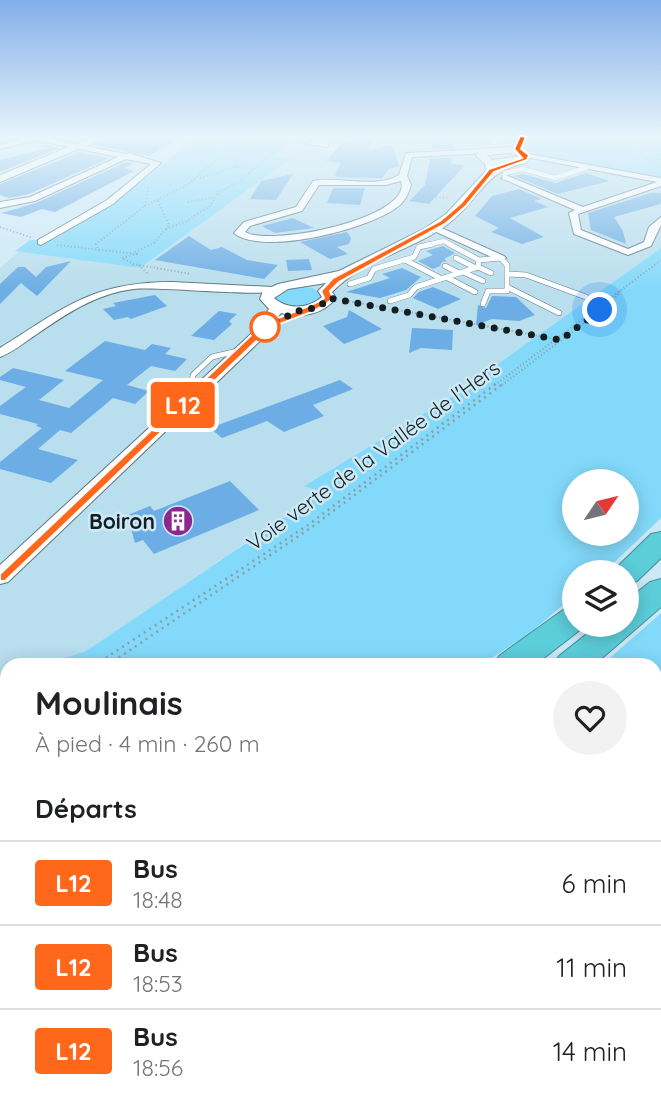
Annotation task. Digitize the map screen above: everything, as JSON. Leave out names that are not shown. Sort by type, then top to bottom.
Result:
[{"type":"highway","points":[[639,561],[661,541]]},
{"type":"highway","points":[[639,608],[661,590]]},
{"type":"highway","points":[[520,658],[562,627]]},
{"type":"highway","points":[[579,658],[605,637]]},
{"type":"street","points":[[1,204],[32,199],[55,189]]},
{"type":"street","points":[[42,242],[110,202],[126,189]]},
{"type":"street","points":[[313,189],[301,208],[247,224],[239,229],[240,236],[260,243],[286,240],[380,213],[395,205],[406,189]]},
{"type":"street","points":[[401,189],[403,196]]},
{"type":"street","points":[[0,578],[267,326],[298,311],[319,307],[327,294],[348,278],[435,228],[463,204],[471,189]]},
{"type":"street","points":[[532,189],[581,208]]},
{"type":"street","points":[[643,189],[573,212],[575,230],[618,250],[632,252],[648,244],[654,227],[661,220]]},
{"type":"street","points":[[1,204],[29,190]]},
{"type":"street","points":[[435,228],[501,258]]},
{"type":"street","points":[[273,299],[306,284],[348,278]]},
{"type":"street","points":[[306,284],[327,294]]},
{"type":"street","points":[[0,353],[80,304],[113,290],[160,285],[224,290],[273,299],[298,311]]},
{"type":"street","points":[[267,326],[273,299]]},
{"type":"lane","points":[[348,278],[369,278],[374,269],[416,256],[419,247],[440,240],[491,273]]},
{"type":"lane","points":[[456,258],[478,265]]},
{"type":"lane","points":[[390,301],[501,258],[508,265],[508,291],[488,291],[484,304]]},
{"type":"lane","points":[[405,260],[475,292]]},
{"type":"lane","points":[[445,266],[482,281]]},
{"type":"lane","points":[[507,274],[526,275],[586,297]]},
{"type":"lane","points":[[507,287],[559,313]]},
{"type":"path","points":[[145,206],[149,189]]},
{"type":"path","points":[[100,252],[96,244],[145,206],[178,189]]},
{"type":"path","points":[[187,202],[215,197],[227,189]]},
{"type":"path","points":[[403,196],[457,198]]},
{"type":"path","points":[[55,245],[82,246],[100,252],[135,252],[154,243],[166,229],[210,206],[215,197]]},
{"type":"path","points":[[157,200],[166,218],[166,229]]},
{"type":"path","points":[[0,227],[15,235],[42,242]]},
{"type":"path","points":[[135,252],[137,255],[122,258],[139,265]]},
{"type":"path","points":[[118,658],[312,527],[613,301],[620,291],[661,260]]},
{"type":"path","points":[[327,294],[382,308]]},
{"type":"path","points":[[395,310],[559,340]]},
{"type":"path","name":"Voie verte de la Vallée de l'Hers","points":[[106,658],[308,525],[559,340]]},
{"type":"shaded area","points":[[132,189],[249,189],[140,268],[15,251],[30,240],[54,239]]},
{"type":"shaded area","points":[[248,189],[661,189],[661,248],[453,396],[305,485],[322,491],[86,651],[64,658],[0,658],[0,268],[20,251],[141,268]]},
{"type":"shaded area","points":[[661,248],[661,518],[639,539],[639,469],[562,469],[562,546],[631,546],[617,560],[562,560],[562,606],[526,636],[492,658],[64,658],[86,651],[322,492],[304,486],[453,396]]},
{"type":"shaded area","points":[[295,286],[313,288],[323,297],[298,307],[286,305],[273,298],[275,293]]},
{"type":"shaded area","points":[[661,613],[661,658],[610,658],[634,637],[639,637],[639,632]]},
{"type":"building","points":[[0,189],[41,189],[10,198],[0,195]]},
{"type":"building","points":[[68,189],[100,189],[55,212],[42,209],[21,217],[1,213],[36,203]]},
{"type":"building","points":[[256,189],[283,189],[276,200],[250,199]]},
{"type":"building","points":[[333,189],[365,189],[360,205],[327,203]]},
{"type":"building","points":[[421,189],[443,189],[429,204],[409,201]]},
{"type":"building","points":[[519,189],[542,199],[534,201],[548,207],[510,218],[544,237],[522,244],[491,232],[499,228],[475,216],[492,196]]},
{"type":"building","points":[[545,189],[579,189],[558,194]]},
{"type":"building","points":[[651,193],[661,193],[661,204],[614,217],[623,231],[626,244],[591,230],[588,213]]},
{"type":"building","points":[[293,218],[314,228],[275,233],[262,226]]},
{"type":"building","points":[[347,232],[351,238],[349,244],[337,247],[348,254],[330,259],[300,242]]},
{"type":"building","points":[[189,236],[211,250],[222,247],[247,260],[278,265],[264,279],[155,260]]},
{"type":"building","points":[[443,246],[455,253],[444,259],[447,261],[440,266],[433,269],[418,261],[433,255],[426,251]]},
{"type":"building","points":[[309,259],[312,270],[288,271],[286,260]]},
{"type":"building","points":[[71,261],[37,296],[21,283],[0,304],[0,284],[18,267],[25,267],[36,277],[46,267]]},
{"type":"building","points":[[402,268],[421,277],[406,290],[380,298],[346,292],[390,278],[382,274]]},
{"type":"building","points":[[433,287],[461,299],[438,309],[413,298],[419,292]]},
{"type":"building","points":[[155,295],[167,306],[131,319],[128,317],[114,320],[103,309],[116,306],[113,303]]},
{"type":"building","points":[[492,296],[516,297],[535,315],[519,321],[492,319],[476,325],[478,305],[486,308]]},
{"type":"building","points":[[349,310],[382,329],[344,344],[323,326],[347,317]]},
{"type":"building","points":[[219,311],[237,314],[229,321],[232,324],[214,340],[191,336]]},
{"type":"building","points":[[412,328],[453,330],[452,350],[421,348],[409,353]]},
{"type":"building","points":[[105,341],[145,350],[152,344],[171,348],[165,354],[187,359],[175,371],[151,366],[127,385],[149,391],[135,404],[113,398],[71,433],[60,430],[38,449],[78,460],[51,483],[0,469],[0,462],[42,428],[36,426],[38,424],[0,414],[0,406],[26,387],[0,380],[0,377],[13,368],[64,380],[39,400],[69,408],[103,380],[65,371]]},
{"type":"building","points":[[340,380],[353,389],[313,405],[324,416],[284,432],[267,421],[222,438],[210,428]]},
{"type":"building","name":"Boiron","points":[[230,481],[259,510],[154,554],[143,540],[135,543],[130,525],[123,517],[150,506],[154,511]]},
{"type":"bus line","name":"L12","points":[[0,578],[267,326],[298,311],[310,310],[326,303],[329,298],[326,291],[336,280],[442,223],[476,189]]},
{"type":"place","name":"Boiron","points":[[178,521]]},
{"type":"route","points":[[265,327],[298,311],[319,307],[329,298],[561,340],[600,310]]}]
